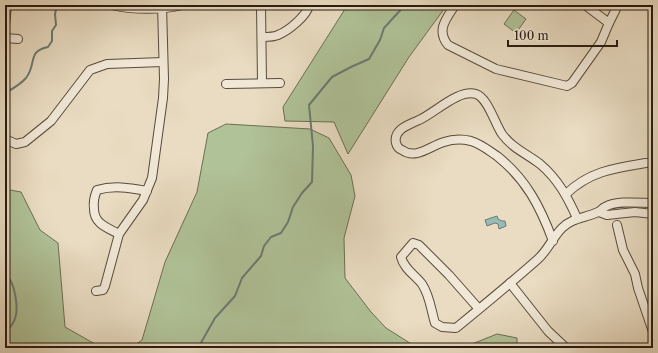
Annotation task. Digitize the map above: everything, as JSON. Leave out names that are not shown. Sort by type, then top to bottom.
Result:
[{"type":"street","points":[[5,25],[7,5]]},
{"type":"street","points":[[112,5],[126,8],[182,5]]},
{"type":"street","points":[[261,5],[262,83]]},
{"type":"street","points":[[262,38],[277,36],[302,19],[306,14],[309,5]]},
{"type":"street","points":[[455,5],[442,28],[443,40],[448,45],[496,69],[567,86],[572,83],[601,42],[618,5]]},
{"type":"street","points":[[585,5],[609,23]]},
{"type":"street","points":[[96,291],[103,290],[105,286],[119,234],[143,200],[152,178],[163,98],[164,79],[162,7]]},
{"type":"street","points":[[5,38],[18,40]]},
{"type":"street","points":[[5,139],[16,144],[25,142],[51,121],[90,70],[107,64],[163,62]]},
{"type":"street","points":[[226,84],[280,83]]},
{"type":"street","points":[[553,241],[535,200],[527,187],[504,161],[485,147],[471,142],[455,139],[443,142],[422,152],[410,154],[398,147],[396,137],[399,131],[402,128],[426,117],[462,95],[476,94],[485,102],[502,134],[510,144],[548,172],[566,194],[577,218]]},
{"type":"street","points":[[566,194],[590,176],[609,169],[646,164]]},
{"type":"street","points":[[119,234],[100,224],[94,217],[94,197],[97,190],[107,187],[147,191]]},
{"type":"street","points":[[479,309],[449,275],[419,245],[413,242],[401,257],[403,264],[423,285],[428,296],[435,323],[442,326],[456,328],[510,284],[543,254],[561,229],[577,218],[599,212],[605,206],[636,202],[653,203]]},
{"type":"street","points":[[599,212],[607,215],[635,212],[653,214]]},
{"type":"street","points":[[617,225],[623,250],[635,274],[638,288],[653,332]]},
{"type":"street","points":[[510,284],[548,331],[566,348]]},
{"type":"green space","points":[[348,5],[447,5],[409,57],[348,154],[334,122],[285,121],[283,107]]},
{"type":"green space","points":[[514,10],[526,19],[516,33],[504,24]]},
{"type":"green space","points":[[226,124],[310,129],[329,138],[351,175],[355,196],[344,238],[345,278],[371,312],[386,328],[416,347],[439,348],[131,348],[142,340],[165,262],[197,192],[208,133]]},
{"type":"green space","points":[[5,189],[21,192],[40,230],[58,243],[65,327],[102,348],[5,348]]},
{"type":"green space","points":[[497,334],[517,338],[517,348],[462,348]]},
{"type":"water","points":[[497,216],[498,219],[505,221],[506,226],[499,229],[498,224],[495,223],[487,226],[485,220]]},
{"type":"waterway","points":[[5,93],[19,85],[26,78],[37,52],[48,47],[52,41],[52,31],[56,25],[55,14],[57,5]]},
{"type":"waterway","points":[[198,348],[215,318],[235,296],[242,278],[261,256],[264,246],[271,237],[281,233],[288,222],[293,207],[302,193],[312,182],[313,146],[309,105],[332,77],[369,59],[380,40],[384,28],[405,5]]},
{"type":"waterway","points":[[5,277],[7,276],[12,284],[17,310],[15,320],[5,332]]}]
